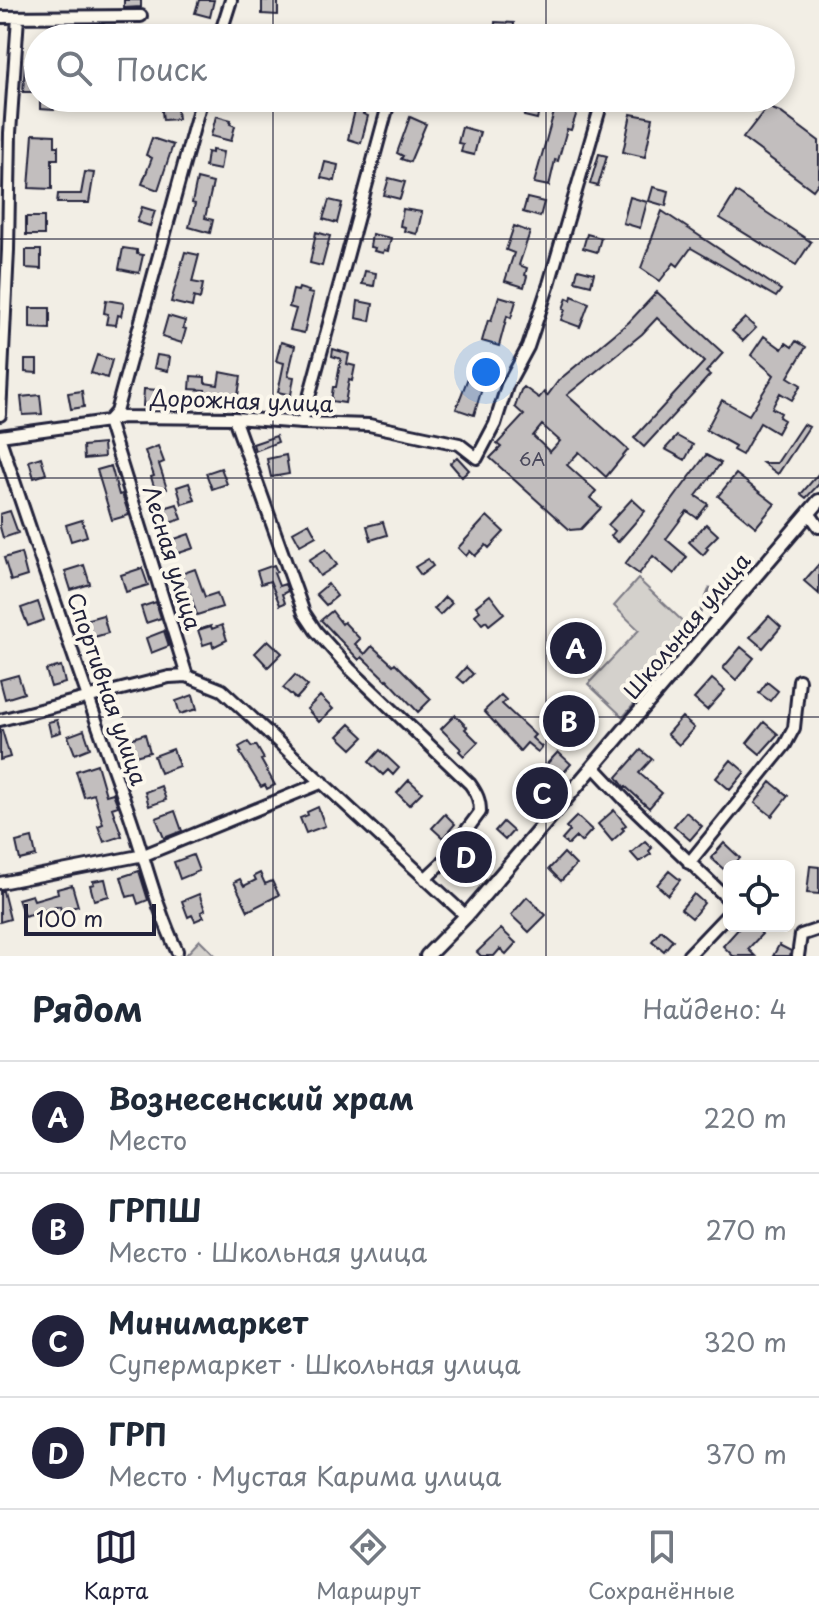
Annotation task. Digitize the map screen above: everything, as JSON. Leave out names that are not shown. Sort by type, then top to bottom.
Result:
[{"type":"street","points":[[223,24],[231,0]]},
{"type":"street","points":[[0,17],[141,16]]},
{"type":"street","points":[[0,415],[4,249],[18,17]]},
{"type":"street","points":[[108,421],[116,412],[198,112]]},
{"type":"street","points":[[302,423],[386,112]]},
{"type":"street","name":"Дорожная улица","points":[[0,438],[122,417],[234,418],[369,425],[459,444],[477,458],[495,424],[507,386],[528,347],[599,112]]},
{"type":"street","points":[[234,418],[304,613],[350,669],[477,793],[480,812],[442,863],[425,879]]},
{"type":"street","name":"Лесная улица","points":[[108,421],[187,676]]},
{"type":"street","name":"Спортивная улица","points":[[0,438],[177,951]]},
{"type":"street","name":"Школьная улица","points":[[427,956],[466,916],[819,501]]},
{"type":"street","points":[[809,513],[819,527]]},
{"type":"street","points":[[0,720],[169,677],[187,676],[222,690],[466,916]]},
{"type":"street","points":[[689,863],[785,745],[794,728],[799,680]]},
{"type":"street","points":[[594,767],[723,894]]},
{"type":"street","points":[[0,883],[144,855],[323,782]]},
{"type":"street","points":[[688,956],[723,919]]},
{"type":"street","points":[[798,956],[801,935],[819,929]]},
{"type":"shaded area","points":[[638,579],[694,632],[654,674],[647,689],[623,717],[588,684],[639,630],[614,606]]},
{"type":"shaded area","points":[[200,940],[216,956],[185,956]]},
{"type":"building","points":[[124,0],[141,0],[141,7],[124,8]]},
{"type":"building","points":[[199,0],[214,0],[210,17],[195,13]]},
{"type":"building","points":[[262,0],[278,1],[278,15],[262,14]]},
{"type":"building","points":[[162,112],[177,112],[178,119],[163,120]]},
{"type":"building","points":[[355,112],[364,112],[368,116],[361,143],[348,139]]},
{"type":"building","points":[[525,112],[539,112],[537,119],[524,116]]},
{"type":"building","points":[[554,112],[577,112],[571,130],[567,129],[558,161],[555,160],[549,186],[534,183]]},
{"type":"building","points":[[763,112],[780,112],[819,141],[819,182],[813,190],[743,138]]},
{"type":"building","points":[[631,114],[653,118],[645,157],[623,152]]},
{"type":"building","points":[[216,116],[231,120],[230,124],[235,126],[231,141],[211,136]]},
{"type":"building","points":[[410,117],[426,124],[410,162],[401,159],[403,156],[397,153]]},
{"type":"building","points":[[462,127],[480,132],[474,155],[461,152],[463,144],[458,143]]},
{"type":"building","points":[[33,134],[55,135],[58,159],[52,159],[52,189],[29,188]]},
{"type":"building","points":[[152,138],[173,145],[158,190],[142,184],[152,158],[146,155]]},
{"type":"building","points":[[212,150],[223,152],[220,170],[205,167],[207,152],[212,153]]},
{"type":"building","points":[[599,154],[607,156],[598,186],[590,184]]},
{"type":"building","points":[[325,162],[338,165],[335,181],[321,178]]},
{"type":"building","points":[[85,172],[94,173],[89,203],[57,203],[58,194],[81,194]]},
{"type":"building","points":[[389,178],[405,182],[400,199],[384,195]]},
{"type":"building","points":[[197,179],[213,183],[205,218],[213,220],[210,233],[189,227]]},
{"type":"building","points":[[653,187],[669,191],[666,206],[649,201]]},
{"type":"building","points":[[736,192],[811,242],[796,265],[720,218]]},
{"type":"building","points":[[630,197],[647,202],[640,228],[623,223]]},
{"type":"building","points":[[527,198],[544,202],[540,217],[523,212]]},
{"type":"building","points":[[329,200],[342,203],[337,223],[323,219]]},
{"type":"building","points":[[142,207],[155,211],[150,226],[137,222]]},
{"type":"building","points":[[403,209],[422,212],[417,234],[404,231],[405,227],[400,226]]},
{"type":"building","points":[[662,211],[781,290],[776,297],[691,248],[678,266],[674,263],[660,281],[641,268]]},
{"type":"building","points":[[26,217],[44,217],[44,235],[26,235]]},
{"type":"building","points":[[514,226],[530,232],[519,265],[527,268],[524,287],[505,281],[514,253],[506,250]]},
{"type":"building","points":[[316,232],[330,236],[322,266],[310,263]]},
{"type":"building","points":[[372,234],[391,238],[388,251],[374,251],[375,248],[370,247]]},
{"type":"building","points":[[587,234],[601,238],[597,252],[583,248]]},
{"type":"building","points":[[123,248],[137,250],[137,254],[143,255],[139,273],[119,269]]},
{"type":"building","points":[[26,250],[41,250],[41,269],[26,268]]},
{"type":"building","points":[[185,252],[199,255],[192,282],[203,284],[200,299],[194,297],[192,307],[171,302]]},
{"type":"building","points":[[578,269],[594,273],[591,285],[575,281]]},
{"type":"building","points":[[365,271],[376,273],[374,286],[362,284]]},
{"type":"building","points":[[299,288],[313,294],[304,333],[290,330],[296,309],[289,307],[293,290],[298,291]]},
{"type":"building","points":[[657,292],[723,353],[706,372],[710,375],[644,447],[634,438],[704,362],[657,318],[642,334],[567,395],[628,450],[606,477],[579,452],[567,465],[596,491],[590,498],[601,508],[581,529],[570,530],[490,458],[501,447],[497,444],[524,415],[515,407],[524,387],[539,398],[544,392],[547,396],[559,380],[629,322]],"holes":[[[542,425],[560,441],[550,452],[533,436]]]},
{"type":"building","points":[[499,296],[516,301],[511,318],[507,316],[499,346],[482,341]]},
{"type":"building","points":[[572,296],[589,303],[580,327],[561,320],[567,298],[571,300]]},
{"type":"building","points":[[106,300],[124,303],[116,325],[106,324]]},
{"type":"building","points":[[358,301],[373,304],[370,321],[356,318]]},
{"type":"building","points":[[30,308],[50,308],[50,329],[30,328]]},
{"type":"building","points":[[168,316],[185,321],[182,343],[162,337]]},
{"type":"building","points":[[745,318],[756,328],[743,341],[732,331]]},
{"type":"building","points":[[764,336],[782,349],[786,343],[792,347],[796,341],[806,347],[788,377],[801,385],[792,400],[780,393],[772,408],[781,413],[779,417],[784,420],[777,433],[760,423],[742,455],[733,450],[735,446],[706,430],[722,400],[749,415],[774,375],[751,355]]},
{"type":"building","points":[[281,342],[295,346],[288,376],[294,377],[291,395],[278,392],[284,363],[276,361]]},
{"type":"building","points":[[333,349],[349,354],[347,364],[355,366],[345,403],[331,401],[341,359],[332,356]]},
{"type":"building","points":[[97,355],[112,360],[107,378],[91,373]]},
{"type":"building","points":[[157,355],[170,357],[168,371],[154,368]]},
{"type":"building","points":[[25,360],[37,360],[37,373],[25,372]]},
{"type":"building","points":[[474,362],[494,367],[488,383],[484,382],[474,415],[456,409]]},
{"type":"building","points":[[220,372],[241,376],[237,402],[213,398],[213,402],[204,401],[205,390],[190,389],[191,376],[205,377],[205,383],[218,385]]},
{"type":"building","points":[[144,389],[159,390],[158,406],[143,406]]},
{"type":"building","points":[[82,391],[84,407],[71,409],[68,393]]},
{"type":"building","points":[[40,395],[42,414],[23,415],[21,397]]},
{"type":"building","points":[[803,424],[809,427],[778,474],[763,463],[777,463]]},
{"type":"building","points":[[276,436],[278,442],[255,451],[253,444]]},
{"type":"building","points":[[677,436],[693,445],[685,460],[665,449]]},
{"type":"building","points":[[103,444],[104,457],[84,459],[83,446]]},
{"type":"building","points":[[158,446],[164,462],[159,464],[167,489],[156,493],[145,451]]},
{"type":"building","points":[[286,455],[289,474],[271,477],[267,459]]},
{"type":"building","points":[[706,455],[721,463],[696,496],[708,504],[697,518],[687,511],[666,539],[687,557],[674,574],[653,556],[639,574],[625,564]]},
{"type":"building","points":[[41,457],[46,474],[34,478],[29,461]]},
{"type":"building","points":[[457,457],[469,470],[462,477],[450,463]]},
{"type":"building","points":[[111,466],[119,495],[122,494],[129,515],[112,520],[97,470]]},
{"type":"building","points":[[221,468],[227,484],[212,489],[206,473]]},
{"type":"building","points":[[819,473],[819,484],[806,498],[801,494]]},
{"type":"building","points":[[736,474],[775,504],[756,527],[718,496]]},
{"type":"building","points":[[189,483],[195,500],[182,504],[177,487]]},
{"type":"building","points":[[632,499],[645,511],[618,542],[611,536],[615,531],[608,525]]},
{"type":"building","points":[[177,504],[182,519],[166,524],[161,509]]},
{"type":"building","points":[[10,511],[18,533],[3,538],[0,514]]},
{"type":"building","points":[[487,516],[504,532],[489,548],[486,545],[475,556],[470,551],[466,556],[458,548]]},
{"type":"building","points":[[82,520],[87,536],[71,541],[66,525]]},
{"type":"building","points":[[383,522],[387,535],[371,540],[367,526]]},
{"type":"building","points":[[309,523],[316,536],[300,545],[293,532]]},
{"type":"building","points":[[706,524],[718,535],[703,555],[689,542]]},
{"type":"building","points":[[189,534],[194,548],[176,554],[172,540]]},
{"type":"building","points":[[326,549],[337,565],[320,576],[309,560]]},
{"type":"building","points":[[21,553],[27,576],[11,581],[4,558]]},
{"type":"building","points":[[428,559],[433,566],[421,575],[415,567]]},
{"type":"building","points":[[746,561],[752,566],[737,584],[731,578]]},
{"type":"building","points":[[819,564],[819,594],[804,581]]},
{"type":"building","points":[[84,565],[90,584],[71,590],[65,571]]},
{"type":"building","points":[[274,565],[279,586],[285,584],[288,591],[282,594],[285,603],[280,605],[270,581],[261,584],[257,571]]},
{"type":"building","points":[[142,568],[148,585],[126,592],[121,575]]},
{"type":"building","points":[[195,569],[205,597],[217,593],[222,607],[197,615],[181,574]]},
{"type":"building","points":[[328,584],[337,596],[326,605],[316,594]]},
{"type":"building","points":[[490,595],[504,613],[489,625],[486,621],[482,624],[475,615],[480,611],[476,606]]},
{"type":"building","points":[[445,597],[452,603],[440,615],[434,609]]},
{"type":"building","points":[[38,602],[44,620],[28,626],[21,608]]},
{"type":"building","points":[[156,602],[161,618],[146,623],[141,607]]},
{"type":"building","points":[[332,611],[360,639],[355,644],[365,654],[372,646],[393,665],[395,663],[431,699],[418,712],[387,679],[362,657],[359,660],[321,620]]},
{"type":"building","points":[[103,615],[108,633],[91,638],[85,620]]},
{"type":"building","points":[[769,616],[781,627],[763,648],[750,637]]},
{"type":"building","points":[[222,625],[227,640],[213,647],[212,642],[203,645],[198,630]]},
{"type":"building","points":[[164,631],[169,646],[151,653],[146,638]]},
{"type":"building","points":[[578,633],[580,639],[584,638],[588,652],[576,659],[575,655],[569,657],[565,643],[572,641],[570,635]]},
{"type":"building","points":[[268,640],[282,653],[268,667],[255,653]]},
{"type":"building","points":[[741,647],[754,658],[736,680],[723,668]]},
{"type":"building","points":[[61,666],[65,683],[51,687],[46,670]]},
{"type":"building","points":[[466,667],[473,674],[464,683],[457,677]]},
{"type":"building","points":[[18,675],[24,693],[5,699],[0,680]]},
{"type":"building","points":[[295,675],[308,686],[296,699],[283,688]]},
{"type":"building","points":[[712,679],[725,690],[707,710],[694,699]]},
{"type":"building","points":[[767,682],[778,691],[770,701],[759,693]]},
{"type":"building","points":[[193,695],[197,709],[180,714],[176,701]]},
{"type":"building","points":[[501,695],[506,700],[502,704],[535,735],[532,738],[542,747],[538,752],[527,743],[520,751],[484,711]]},
{"type":"building","points":[[320,696],[333,709],[319,722],[307,709]]},
{"type":"building","points":[[455,715],[478,742],[464,756],[441,729]]},
{"type":"building","points":[[682,717],[694,728],[679,745],[667,734]]},
{"type":"building","points":[[57,720],[61,732],[51,735],[48,722]]},
{"type":"building","points":[[764,722],[778,734],[760,754],[747,743]]},
{"type":"building","points":[[350,724],[364,737],[352,749],[338,736]]},
{"type":"building","points":[[0,730],[10,757],[0,760]]},
{"type":"building","points":[[84,730],[90,748],[75,754],[68,736]]},
{"type":"building","points":[[145,734],[150,752],[135,756],[130,739]]},
{"type":"building","points":[[248,742],[252,747],[256,745],[275,785],[267,789],[265,785],[261,787],[240,753],[239,747]]},
{"type":"building","points":[[173,749],[179,766],[160,773],[154,756]]},
{"type":"building","points":[[380,750],[399,768],[393,775],[388,770],[383,775],[369,762]]},
{"type":"building","points":[[641,750],[652,759],[639,773],[662,793],[649,808],[617,777]]},
{"type":"building","points":[[558,752],[571,764],[539,801],[529,792],[547,772],[543,768]]},
{"type":"building","points":[[731,760],[745,772],[730,790],[716,778]]},
{"type":"building","points":[[97,764],[106,795],[113,793],[118,806],[112,808],[122,836],[104,842],[98,826],[103,824],[94,794],[84,797],[76,771]]},
{"type":"building","points":[[409,780],[422,792],[409,805],[397,793]]},
{"type":"building","points":[[771,782],[788,796],[772,816],[755,803]]},
{"type":"building","points":[[161,786],[166,800],[149,806],[145,792]]},
{"type":"building","points":[[318,807],[325,826],[306,833],[300,818]]},
{"type":"building","points":[[614,810],[626,825],[612,841],[598,824]]},
{"type":"building","points":[[175,811],[182,831],[164,838],[156,818]]},
{"type":"building","points":[[686,812],[702,826],[690,840],[674,826]]},
{"type":"building","points":[[445,814],[455,824],[443,838],[432,828]]},
{"type":"building","points":[[577,816],[592,830],[581,842],[576,837],[568,845],[562,840],[570,831],[566,827]]},
{"type":"building","points":[[503,822],[513,831],[505,840],[495,831]]},
{"type":"building","points":[[32,838],[36,856],[20,860],[16,842]]},
{"type":"building","points":[[645,841],[652,848],[649,851],[651,854],[639,862],[631,853]]},
{"type":"building","points":[[724,843],[740,858],[723,860],[723,869],[711,858]]},
{"type":"building","points":[[564,853],[576,865],[561,881],[549,869]]},
{"type":"building","points":[[193,855],[199,871],[180,879],[174,862]]},
{"type":"building","points":[[484,863],[488,866],[476,884],[471,880]]},
{"type":"building","points":[[810,866],[819,867],[819,894],[807,893]]},
{"type":"building","points":[[139,871],[148,900],[138,904],[135,895],[127,897],[121,877]]},
{"type":"building","points":[[669,871],[680,880],[668,895],[657,885]]},
{"type":"building","points":[[260,873],[265,884],[272,881],[279,895],[248,911],[234,882],[240,879],[244,886],[256,880],[254,876]]},
{"type":"building","points":[[105,879],[109,896],[94,900],[90,885],[94,884],[93,881]]},
{"type":"building","points":[[72,885],[78,906],[61,911],[60,906],[24,916],[18,899],[32,895],[34,900]]},
{"type":"building","points":[[0,891],[3,891],[10,919],[0,922]]},
{"type":"building","points":[[199,894],[205,910],[201,912],[204,917],[195,921],[192,915],[188,917],[182,901]]},
{"type":"building","points":[[694,894],[704,903],[692,918],[681,909]]},
{"type":"building","points":[[527,897],[546,915],[529,932],[511,915]]},
{"type":"building","points":[[501,929],[516,943],[506,954],[500,949],[494,956],[481,956],[477,952]]},
{"type":"building","points":[[661,930],[673,940],[664,951],[652,941]]},
{"type":"building","points":[[736,932],[762,934],[748,949],[755,956],[733,956],[723,946]]},
{"type":"building","points":[[779,945],[791,951],[790,956],[773,956]]},
{"type":"waterway","points":[[698,618],[710,588]]},
{"type":"place","name":"Вознесенский храм","points":[[576,648]]},
{"type":"place","name":"ГРПШ","points":[[569,721]]},
{"type":"place","name":"Минимаркет","points":[[542,793]]},
{"type":"place","name":"ГРП","points":[[466,857]]}]
